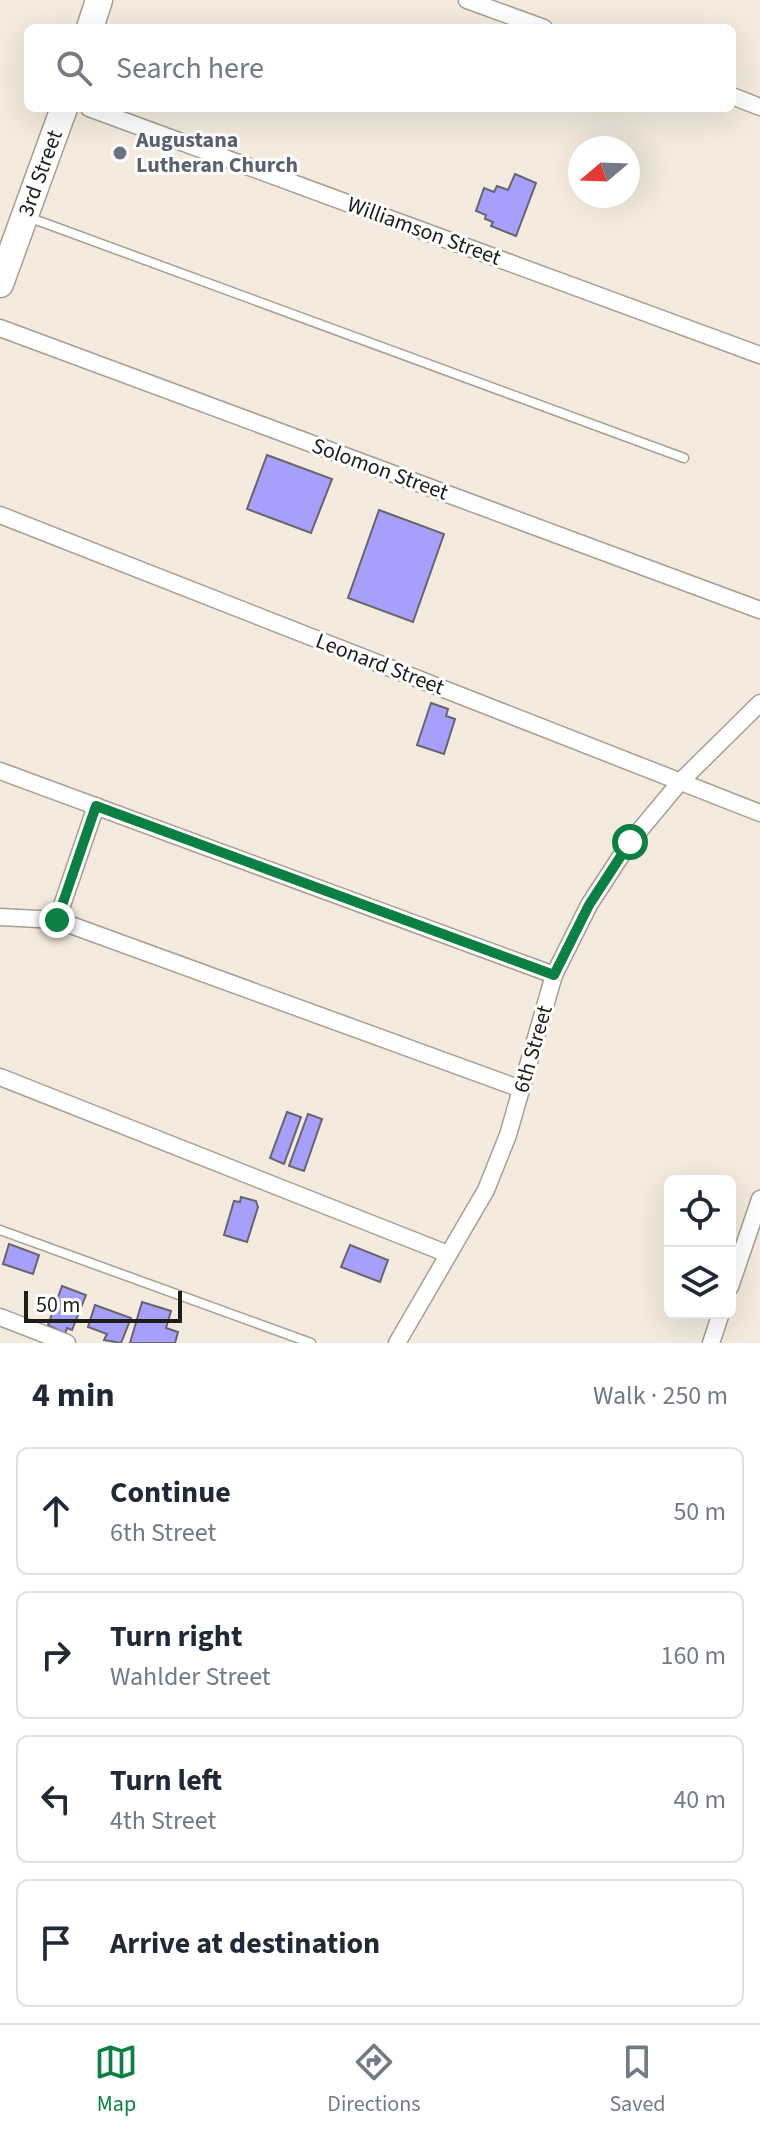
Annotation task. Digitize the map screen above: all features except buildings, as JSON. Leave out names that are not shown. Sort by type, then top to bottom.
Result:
[{"type":"main road","points":[[91,24],[99,0]]},
{"type":"main road","name":"3rd Street","points":[[0,284],[62,112]]},
{"type":"street","points":[[467,0],[533,24]]},
{"type":"street","points":[[736,98],[760,107]]},
{"type":"street","name":"Williamson Street","points":[[100,112],[760,355]]},
{"type":"street","name":"Solomon Street","points":[[0,328],[760,610]]},
{"type":"street","name":"Leonard Street","points":[[0,515],[760,813]]},
{"type":"street","name":"6th Street","points":[[397,1343],[486,1190],[521,1089],[554,975],[589,905],[621,854],[680,782],[760,703]]},
{"type":"street","points":[[0,771],[554,975]]},
{"type":"street","points":[[57,920],[96,806]]},
{"type":"street","points":[[0,917],[57,920],[521,1089]]},
{"type":"street","points":[[0,1077],[448,1254]]},
{"type":"street","points":[[736,1269],[760,1199]]},
{"type":"street","points":[[0,1317],[67,1343]]},
{"type":"street","points":[[711,1343],[719,1319]]},
{"type":"lane","points":[[23,215],[684,458]]},
{"type":"lane","points":[[0,1230],[311,1343]]},
{"type":"place","name":"Augustana Lutheran Church","points":[[120,153]]},
{"type":"route","points":[[57,920],[96,806],[554,975],[589,905],[630,842]]}]
